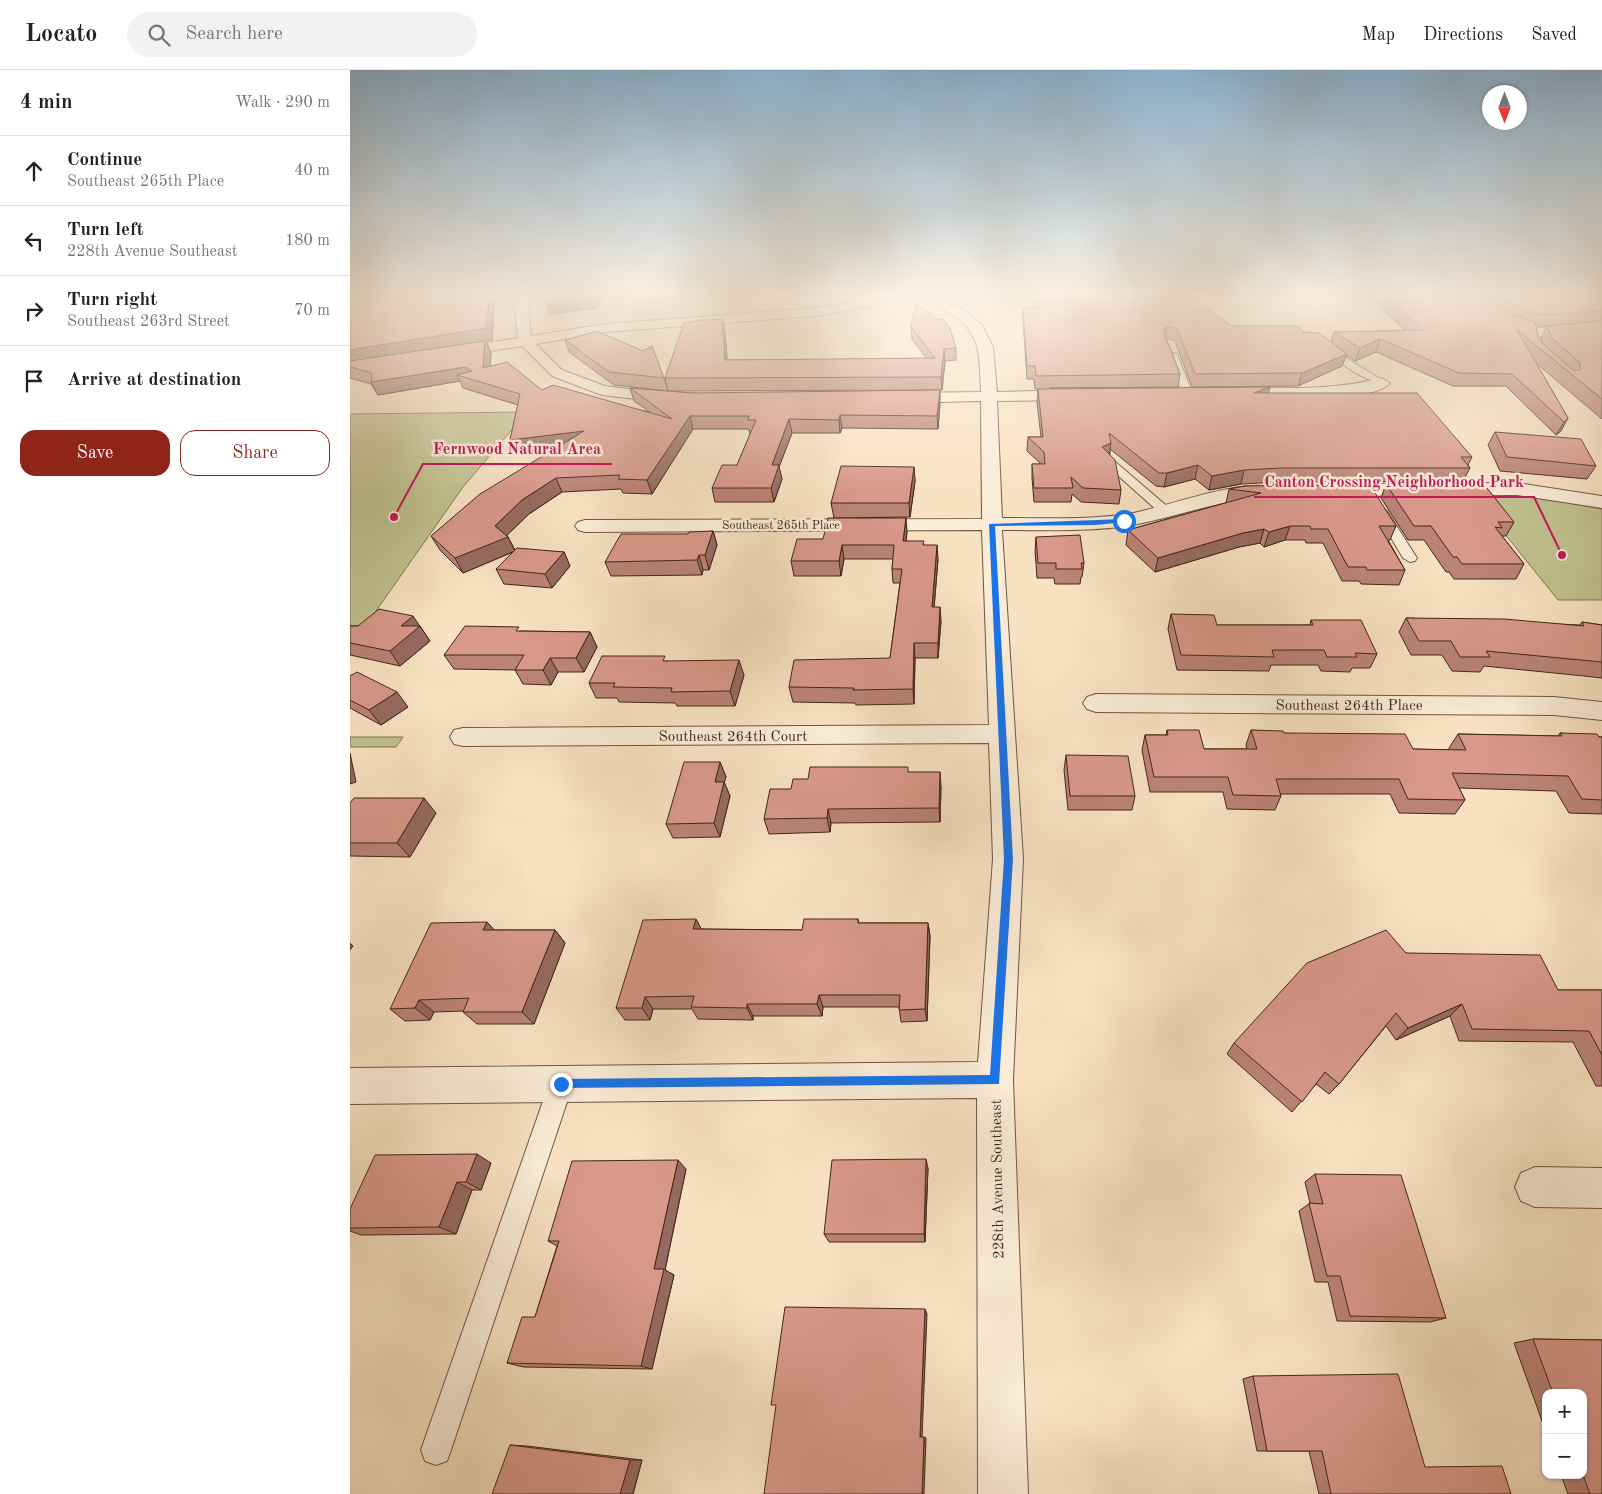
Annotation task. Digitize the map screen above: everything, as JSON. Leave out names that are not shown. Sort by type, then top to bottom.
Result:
[{"type":"street","points":[[543,361],[550,369],[585,385],[632,395],[688,399]]},
{"type":"street","name":"228th Avenue Southeast","points":[[987,361],[992,524],[1008,859],[995,1080],[1003,1494]]},
{"type":"street","points":[[1179,392],[1339,392],[1382,383]]},
{"type":"street","points":[[882,398],[1088,395]]},
{"type":"street","points":[[1318,490],[1517,489],[1602,502]]},
{"type":"street","name":"Southeast 265th Place","points":[[585,526],[1095,524],[1124,521],[1208,498],[1241,492],[1278,490]]},
{"type":"street","name":"Southeast 264th Place","points":[[1096,703],[1554,706],[1602,711]]},
{"type":"street","name":"Southeast 264th Court","points":[[463,737],[1003,734]]},
{"type":"street","points":[[350,1086],[995,1080]]},
{"type":"street","points":[[1535,1187],[1602,1188]]},
{"type":"lane","points":[[1172,361],[1179,392]]},
{"type":"lane","points":[[1345,361],[1382,383]]},
{"type":"lane","points":[[1108,461],[1165,511]]},
{"type":"lane","points":[[1367,490],[1410,558]]},
{"type":"lane","points":[[436,1450],[561,1084]]},
{"type":"green space","points":[[527,412],[463,487],[350,648],[350,414]]},
{"type":"green space","points":[[1510,496],[1543,498],[1602,509],[1602,600],[1558,600],[1475,497]]},
{"type":"green space","points":[[350,737],[403,737],[396,747],[350,747]]},
{"type":"building","points":[[350,361],[483,361],[483,368],[507,362],[542,390],[553,385],[672,419],[630,388],[692,393],[940,390],[937,416],[840,415],[839,420],[789,419],[772,465],[779,465],[771,488],[712,488],[722,465],[737,465],[756,420],[748,420],[749,416],[690,416],[647,480],[618,479],[620,475],[556,478],[522,500],[495,526],[508,537],[455,558],[431,536],[480,494],[584,431],[510,440],[520,394],[457,375],[472,371],[466,367],[371,382],[372,373],[350,367]]},
{"type":"building","points":[[594,361],[658,361],[664,378],[609,372]]},
{"type":"building","points":[[671,361],[943,361],[941,377],[665,378]]},
{"type":"building","points":[[1027,361],[1175,361],[1180,374],[1036,376],[1035,366],[1027,366]]},
{"type":"building","points":[[1190,361],[1329,361],[1302,373],[1195,374]]},
{"type":"building","points":[[1432,361],[1535,361],[1568,418],[1564,422],[1512,374],[1459,373]]},
{"type":"building","points":[[1556,361],[1563,361],[1573,370],[1580,370],[1578,361],[1602,361],[1602,399]]},
{"type":"building","points":[[1270,387],[1254,393],[1417,393],[1472,457],[1461,457],[1470,468],[1282,468],[1244,470],[1212,476],[1198,465],[1167,473],[1159,473],[1109,433],[1111,443],[1102,447],[1115,460],[1121,490],[1083,488],[1071,477],[1073,488],[1034,488],[1032,464],[1045,464],[1044,452],[1028,437],[1043,437],[1038,389]]},
{"type":"building","points":[[1495,432],[1581,439],[1596,466],[1507,457]]},
{"type":"building","points":[[841,466],[914,467],[909,503],[831,503]]},
{"type":"building","points":[[1483,483],[1514,522],[1498,522],[1502,528],[1495,527],[1524,564],[1462,564],[1457,557],[1453,557],[1431,526],[1414,526],[1386,484]]},
{"type":"building","points":[[1370,485],[1396,526],[1379,526],[1405,570],[1367,570],[1366,567],[1348,567],[1328,529],[1311,529],[1310,526],[1290,526],[1269,532],[1264,529],[1243,533],[1158,558],[1128,530],[1261,493],[1229,489],[1245,486]]},
{"type":"building","points":[[828,518],[906,518],[903,541],[924,541],[923,545],[937,545],[932,607],[940,607],[938,643],[914,643],[913,689],[853,690],[854,688],[789,687],[794,660],[890,658],[902,569],[892,569],[894,545],[842,545],[839,561],[791,561],[797,539],[823,539]]},
{"type":"building","points":[[713,531],[705,555],[699,555],[697,560],[605,562],[621,534],[688,534],[689,532]]},
{"type":"building","points":[[1080,535],[1084,563],[1081,563],[1082,569],[1056,569],[1056,563],[1038,563],[1036,537]]},
{"type":"building","points":[[517,548],[564,552],[545,574],[496,569]]},
{"type":"building","points":[[379,609],[413,616],[401,626],[420,626],[390,651],[350,643],[350,626],[358,626]]},
{"type":"building","points":[[1171,614],[1214,615],[1217,625],[1313,625],[1311,620],[1361,620],[1377,654],[1355,653],[1357,657],[1327,657],[1324,650],[1272,650],[1274,657],[1181,655]]},
{"type":"building","points":[[1406,618],[1504,619],[1584,626],[1582,622],[1602,625],[1602,662],[1486,651],[1490,657],[1460,657],[1451,641],[1419,641]]},
{"type":"building","points":[[465,626],[519,627],[516,631],[590,632],[576,658],[550,658],[543,670],[515,670],[524,655],[444,655]]},
{"type":"building","points":[[602,656],[665,656],[663,661],[739,660],[730,691],[671,692],[672,688],[613,687],[615,683],[589,683]]},
{"type":"building","points":[[357,672],[397,692],[369,710],[350,700],[350,676]]},
{"type":"building","points":[[1167,730],[1199,730],[1204,749],[1257,749],[1251,730],[1283,731],[1284,733],[1405,734],[1413,749],[1466,750],[1458,734],[1562,736],[1560,733],[1597,734],[1599,737],[1602,737],[1602,800],[1582,799],[1568,776],[1452,773],[1465,800],[1408,799],[1399,779],[1276,779],[1281,796],[1233,795],[1228,777],[1154,777],[1145,735],[1168,735]]},
{"type":"building","points":[[1066,755],[1128,756],[1135,796],[1070,796]]},
{"type":"building","points":[[684,762],[720,762],[715,782],[724,782],[714,823],[666,824]]},
{"type":"building","points":[[810,767],[908,767],[908,772],[940,772],[939,808],[828,809],[827,818],[764,819],[770,789],[791,789],[793,779],[808,779]]},
{"type":"building","points":[[354,798],[424,798],[397,843],[350,843],[350,803]]},
{"type":"building","points":[[696,919],[693,929],[802,930],[804,919],[858,919],[858,923],[928,923],[925,1009],[899,1010],[900,995],[819,995],[817,1004],[747,1004],[747,1008],[691,1007],[694,996],[645,997],[642,1008],[616,1008],[643,920]]},
{"type":"building","points":[[487,922],[483,930],[555,930],[522,1012],[463,1012],[469,998],[419,1000],[415,1008],[390,1009],[431,923]]},
{"type":"building","points":[[1386,930],[1406,953],[1540,955],[1558,990],[1602,990],[1602,1055],[1589,1031],[1472,1029],[1462,1004],[1408,1028],[1396,1013],[1339,1084],[1325,1072],[1302,1102],[1234,1043],[1307,963]]},
{"type":"building","points":[[477,1154],[466,1182],[457,1182],[439,1227],[350,1228],[350,1209],[375,1155]]},
{"type":"building","points":[[926,1159],[924,1234],[824,1234],[832,1160]]},
{"type":"building","points":[[678,1160],[654,1269],[664,1269],[641,1366],[507,1363],[522,1317],[535,1317],[559,1241],[548,1241],[572,1161]]},
{"type":"building","points":[[1315,1174],[1401,1175],[1446,1318],[1350,1316],[1340,1276],[1327,1276],[1309,1203],[1323,1204]]},
{"type":"building","points":[[785,1307],[925,1309],[920,1437],[924,1437],[922,1494],[764,1494],[776,1405],[771,1405]]},
{"type":"building","points":[[1533,1339],[1602,1340],[1602,1494],[1590,1494],[1584,1479],[1587,1479],[1587,1389],[1552,1389]]},
{"type":"building","points":[[1398,1374],[1425,1467],[1502,1466],[1511,1494],[1331,1494],[1322,1451],[1267,1451],[1253,1376]]},
{"type":"building","points":[[510,1445],[630,1460],[620,1494],[492,1494]]},
{"type":"place","name":"Fernwood Natural Area","points":[[394,517]]},
{"type":"place","name":"Canton Crossing Neighborhood Park","points":[[1562,555]]},
{"type":"route","points":[[561,1084],[995,1080],[1008,859],[992,524],[1095,524],[1124,521]]}]
